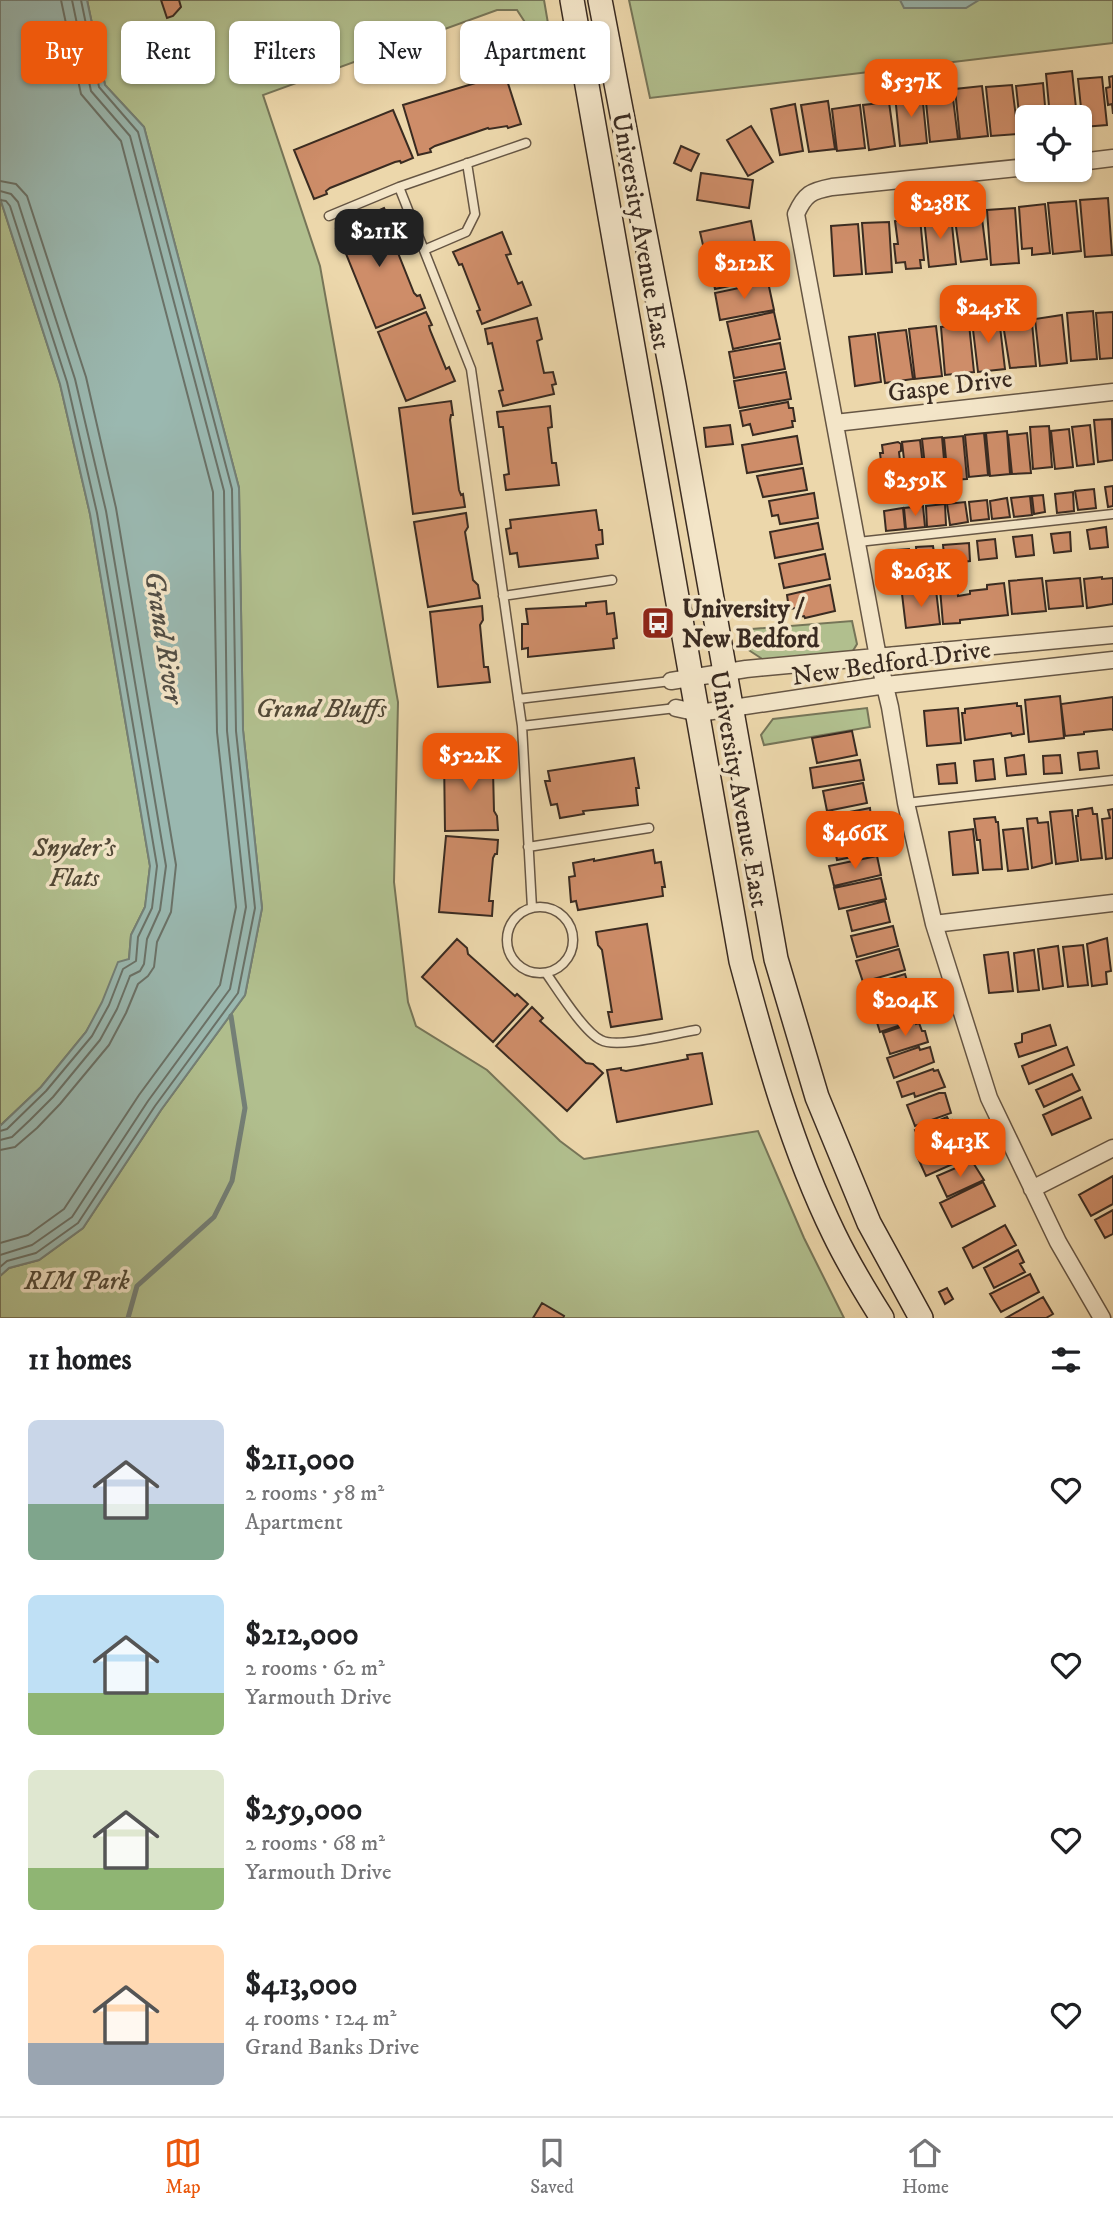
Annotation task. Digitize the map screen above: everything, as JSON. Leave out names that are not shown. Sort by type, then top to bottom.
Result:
[{"type":"main road","name":"University Avenue East","points":[[572,0],[682,679],[699,713],[741,961],[765,1050],[802,1158],[834,1234],[881,1318]]},
{"type":"main road","name":"University Avenue East","points":[[600,0],[674,385],[776,959],[817,1097],[869,1223],[921,1318]]},
{"type":"street","points":[[1092,161],[1113,158]]},
{"type":"street","points":[[1015,168],[817,190],[803,199],[796,214],[906,803],[934,924],[989,1098],[1058,1242],[1102,1318]]},
{"type":"street","name":"Gaspe Drive","points":[[835,423],[1113,391]]},
{"type":"street","name":"New Bedford Drive","points":[[682,679],[724,672],[1113,635]]},
{"type":"street","name":"New Bedford Drive","points":[[676,708],[699,713],[886,685],[1113,660]]},
{"type":"street","points":[[934,924],[1113,903]]},
{"type":"street","points":[[1032,1189],[1113,1148]]},
{"type":"lane","points":[[329,216],[399,187],[526,143]]},
{"type":"lane","points":[[424,250],[466,232],[475,214],[467,163]]},
{"type":"lane","points":[[399,187],[471,369],[522,726],[532,908]]},
{"type":"lane","points":[[858,542],[1113,514]]},
{"type":"lane","points":[[503,596],[612,580]]},
{"type":"lane","points":[[518,699],[682,679]]},
{"type":"lane","points":[[522,726],[676,708]]},
{"type":"lane","points":[[906,803],[1113,780]]},
{"type":"lane","points":[[528,847],[649,828]]},
{"type":"lane","points":[[532,908],[553,910],[562,915],[573,933],[570,954],[556,970],[546,973],[526,971],[518,965],[508,948],[509,929],[514,919],[532,908]]},
{"type":"lane","points":[[546,973],[599,1040],[613,1044],[696,1030]]},
{"type":"green space","points":[[87,0],[544,0],[548,21],[524,21],[517,10],[497,10],[460,21],[460,23],[446,29],[446,21],[354,21],[354,62],[340,67],[340,21],[229,21],[229,84],[293,84],[263,95],[320,266],[398,702],[394,882],[408,1002],[416,1026],[487,1070],[560,1141],[584,1159],[758,1131],[804,1238],[844,1318],[0,1318],[0,1276],[9,1268],[39,1260],[83,1228],[161,1110],[245,995],[262,908],[243,730],[239,488],[144,127],[105,85],[107,21],[91,21]]},
{"type":"green space","points":[[629,0],[1113,0],[1113,43],[650,98]]},
{"type":"green space","name":"Snyder's Flats","points":[[0,198],[60,384],[90,514],[150,866],[145,907],[131,935],[129,959],[86,1032],[41,1087],[0,1126]]},
{"type":"green space","points":[[852,621],[857,644],[851,654],[770,664],[744,647],[740,630]]},
{"type":"green space","points":[[867,708],[870,727],[764,745],[761,735],[773,719]]},
{"type":"water","name":"Grand River","points":[[0,0],[87,0],[91,21],[21,21],[21,84],[105,84],[144,127],[239,488],[243,730],[262,908],[245,995],[161,1110],[83,1228],[39,1260],[9,1268],[0,1276],[0,1126],[41,1087],[86,1032],[118,962],[129,959],[131,935],[145,907],[150,866],[90,514],[60,384],[0,198]]},
{"type":"water","points":[[900,0],[979,0],[966,8],[904,8]]},
{"type":"building","points":[[161,0],[179,0],[181,7],[173,16],[167,18]]},
{"type":"building","points":[[1072,71],[1076,105],[1049,105],[1046,74]]},
{"type":"building","points":[[1113,76],[1113,114],[1112,104],[1108,105],[1106,88],[1110,87],[1109,77]]},
{"type":"building","points":[[1102,77],[1107,125],[1092,126],[1092,105],[1081,105],[1078,79]]},
{"type":"building","points":[[1043,83],[1045,105],[1018,105],[1016,86]]},
{"type":"building","points":[[472,84],[508,84],[521,124],[508,128],[488,128],[435,146],[430,149],[431,152],[418,155],[403,105]]},
{"type":"building","points":[[1012,85],[1015,134],[991,136],[986,87]]},
{"type":"building","points":[[982,86],[988,136],[960,139],[955,89]]},
{"type":"building","points":[[952,90],[958,139],[930,142],[925,92]]},
{"type":"building","points":[[922,93],[927,143],[900,146],[895,95]]},
{"type":"building","points":[[828,101],[835,149],[809,152],[801,105]]},
{"type":"building","points":[[889,102],[895,146],[869,150],[863,105]]},
{"type":"building","points":[[795,104],[803,151],[780,155],[771,109]]},
{"type":"building","points":[[860,105],[865,148],[837,151],[832,109]]},
{"type":"building","points":[[393,110],[413,158],[401,163],[395,162],[330,188],[326,191],[327,194],[314,199],[294,150]]},
{"type":"building","points":[[751,126],[773,162],[748,176],[727,140]]},
{"type":"building","points":[[681,146],[699,154],[691,171],[674,163]]},
{"type":"building","points":[[701,173],[753,180],[749,208],[697,200]]},
{"type":"building","points":[[1108,198],[1112,255],[1085,257],[1080,200]]},
{"type":"building","points":[[1076,201],[1081,251],[1053,254],[1048,203]]},
{"type":"building","points":[[1045,204],[1050,253],[1032,255],[1032,248],[1022,249],[1019,207]]},
{"type":"building","points":[[384,208],[390,221],[387,222],[388,228],[414,293],[420,295],[425,308],[376,328],[336,229]]},
{"type":"building","points":[[1015,208],[1019,263],[991,265],[987,210]]},
{"type":"building","points":[[981,210],[987,259],[961,262],[954,213]]},
{"type":"building","points":[[951,215],[956,264],[929,267],[924,218]]},
{"type":"building","points":[[920,218],[924,260],[920,260],[921,268],[906,269],[905,262],[896,263],[894,244],[898,244],[895,221]]},
{"type":"building","points":[[751,221],[756,248],[706,258],[700,232]]},
{"type":"building","points":[[889,222],[892,272],[866,274],[862,223]]},
{"type":"building","points":[[858,224],[862,274],[834,276],[831,226]]},
{"type":"building","points":[[502,232],[511,254],[506,255],[518,284],[522,282],[531,305],[482,324],[477,311],[480,310],[462,264],[459,265],[453,252]]},
{"type":"building","points":[[761,250],[767,278],[715,289],[709,261]]},
{"type":"building","points":[[768,282],[774,310],[720,320],[715,293]]},
{"type":"building","points":[[1093,311],[1097,359],[1071,361],[1067,313]]},
{"type":"building","points":[[426,312],[432,325],[429,326],[430,330],[446,369],[449,367],[455,381],[406,401],[378,332]]},
{"type":"building","points":[[774,312],[780,339],[733,349],[727,322]]},
{"type":"building","points":[[1031,312],[1036,366],[1010,368],[1002,318],[1005,318],[1005,315]]},
{"type":"building","points":[[1113,312],[1113,358],[1100,359],[1096,313]]},
{"type":"building","points":[[1062,315],[1067,363],[1040,366],[1035,319]]},
{"type":"building","points":[[537,318],[542,339],[537,341],[544,373],[553,372],[556,384],[552,385],[554,394],[503,406],[499,391],[503,390],[492,343],[488,344],[485,329]]},
{"type":"building","points":[[999,318],[1005,369],[978,372],[972,321]]},
{"type":"building","points":[[969,324],[974,372],[945,375],[941,327]]},
{"type":"building","points":[[936,326],[942,376],[915,379],[909,329]]},
{"type":"building","points":[[906,330],[913,379],[885,383],[878,333]]},
{"type":"building","points":[[875,334],[881,382],[855,386],[849,337]]},
{"type":"building","points":[[780,343],[785,369],[734,378],[729,352]]},
{"type":"building","points":[[786,372],[791,399],[739,408],[734,381]]},
{"type":"building","points":[[451,401],[453,415],[450,420],[459,490],[461,495],[463,494],[465,507],[413,514],[399,408]]},
{"type":"building","points":[[788,402],[789,408],[793,408],[793,427],[753,435],[750,424],[743,426],[740,411]]},
{"type":"building","points":[[550,406],[552,427],[548,428],[552,463],[556,463],[559,485],[506,490],[504,475],[509,474],[503,427],[499,427],[497,412]]},
{"type":"building","points":[[1112,419],[1113,460],[1098,462],[1094,420]]},
{"type":"building","points":[[730,425],[733,444],[706,447],[704,428]]},
{"type":"building","points":[[1090,425],[1094,464],[1077,466],[1072,427]]},
{"type":"building","points":[[1049,426],[1052,467],[1033,469],[1030,427]]},
{"type":"building","points":[[1069,429],[1073,467],[1055,469],[1051,431]]},
{"type":"building","points":[[1007,431],[1010,474],[990,476],[986,433]]},
{"type":"building","points":[[984,433],[988,475],[969,477],[965,435]]},
{"type":"building","points":[[1027,433],[1031,473],[1012,474],[1008,435]]},
{"type":"building","points":[[797,436],[802,464],[747,473],[742,445]]},
{"type":"building","points":[[963,436],[967,479],[948,480],[944,438]]},
{"type":"building","points":[[942,437],[946,482],[927,484],[922,439]]},
{"type":"building","points":[[920,440],[925,484],[907,486],[902,442]]},
{"type":"building","points":[[898,442],[901,444],[899,452],[904,493],[888,495],[887,485],[884,486],[880,453],[883,453],[882,445]]},
{"type":"building","points":[[803,468],[807,490],[763,497],[757,476]]},
{"type":"building","points":[[1113,486],[1113,506],[1108,507],[1105,487]]},
{"type":"building","points":[[1094,489],[1096,508],[1078,510],[1075,491]]},
{"type":"building","points":[[1073,492],[1074,511],[1057,513],[1055,494]]},
{"type":"building","points":[[814,493],[818,518],[780,524],[778,515],[772,516],[769,501]]},
{"type":"building","points":[[1043,495],[1045,512],[1034,514],[1032,496]]},
{"type":"building","points":[[1030,496],[1032,515],[1014,517],[1011,498]]},
{"type":"building","points":[[1007,498],[1010,517],[992,519],[990,501]]},
{"type":"building","points":[[987,500],[989,519],[971,521],[969,502]]},
{"type":"building","points":[[965,502],[968,522],[950,525],[947,504]]},
{"type":"building","points":[[945,504],[946,525],[927,527],[926,506]]},
{"type":"building","points":[[923,506],[925,527],[906,529],[904,508]]},
{"type":"building","points":[[903,508],[905,529],[886,531],[884,511]]},
{"type":"building","points":[[596,510],[603,544],[596,545],[598,558],[519,567],[517,553],[510,554],[506,529],[511,528],[510,520]]},
{"type":"building","points":[[466,513],[468,527],[465,532],[473,580],[478,585],[480,598],[428,607],[414,522]]},
{"type":"building","points":[[818,523],[823,549],[775,558],[770,532]]},
{"type":"building","points":[[1106,527],[1108,547],[1090,549],[1087,530]]},
{"type":"building","points":[[1070,532],[1071,551],[1054,553],[1051,534]]},
{"type":"building","points":[[1032,535],[1034,555],[1016,557],[1013,537]]},
{"type":"building","points":[[995,539],[997,558],[979,560],[977,541]]},
{"type":"building","points":[[969,543],[970,561],[945,564],[943,545]]},
{"type":"building","points":[[933,546],[936,566],[918,568],[916,547]]},
{"type":"building","points":[[909,549],[911,569],[898,570],[896,550]]},
{"type":"building","points":[[825,554],[830,579],[784,588],[779,564]]},
{"type":"building","points":[[1042,578],[1046,611],[1012,614],[1009,581]]},
{"type":"building","points":[[1080,578],[1083,606],[1049,609],[1046,581]]},
{"type":"building","points":[[1113,578],[1113,604],[1087,608],[1084,579]]},
{"type":"building","points":[[1004,583],[1008,615],[943,624],[940,589],[957,588],[958,596],[987,589],[987,585]]},
{"type":"building","points":[[830,585],[835,611],[805,618],[798,617],[796,608],[789,609],[787,595]]},
{"type":"building","points":[[936,590],[940,624],[906,628],[902,594]]},
{"type":"building","points":[[606,601],[607,614],[614,613],[617,638],[613,639],[614,648],[528,657],[528,648],[522,649],[522,624],[528,624],[526,609],[586,606],[586,603]]},
{"type":"building","points":[[482,606],[483,620],[480,625],[484,667],[488,667],[490,682],[438,687],[430,612]]},
{"type":"building","points":[[1060,696],[1064,738],[1029,742],[1025,700]]},
{"type":"building","points":[[1113,697],[1113,729],[1065,736],[1061,704]]},
{"type":"building","points":[[1017,703],[1017,706],[1021,706],[1024,734],[1012,736],[1011,733],[965,740],[962,713],[965,713],[965,709]]},
{"type":"building","points":[[958,708],[961,743],[927,746],[924,711]]},
{"type":"building","points":[[852,731],[857,755],[817,763],[812,738]]},
{"type":"building","points":[[1097,751],[1099,768],[1080,770],[1078,753]]},
{"type":"building","points":[[497,755],[497,769],[493,770],[494,811],[498,830],[445,831],[444,756]]},
{"type":"building","points":[[1024,755],[1026,774],[1007,776],[1005,758]]},
{"type":"building","points":[[1060,755],[1062,773],[1044,774],[1043,756]]},
{"type":"building","points":[[634,758],[639,788],[636,788],[638,805],[583,811],[584,814],[560,818],[557,804],[551,805],[545,781],[550,781],[548,771]]},
{"type":"building","points":[[993,759],[995,779],[976,781],[974,761]]},
{"type":"building","points":[[860,760],[864,780],[813,788],[810,768]]},
{"type":"building","points":[[955,763],[957,783],[939,784],[937,765]]},
{"type":"building","points":[[863,783],[867,803],[827,811],[823,791]]},
{"type":"building","points":[[870,808],[872,828],[830,836],[827,820],[839,818],[839,814]]},
{"type":"building","points":[[1092,808],[1093,814],[1097,814],[1102,858],[1081,860],[1076,816],[1078,810]]},
{"type":"building","points":[[1113,809],[1113,858],[1106,859],[1102,819],[1110,818],[1108,810]]},
{"type":"building","points":[[1072,810],[1078,861],[1056,864],[1050,812]]},
{"type":"building","points":[[995,817],[998,822],[1002,869],[983,870],[980,840],[977,840],[974,819]]},
{"type":"building","points":[[1037,818],[1038,823],[1048,822],[1052,863],[1032,868],[1027,819]]},
{"type":"building","points":[[1023,828],[1028,869],[1008,871],[1003,830]]},
{"type":"building","points":[[973,829],[978,873],[953,875],[949,832]]},
{"type":"building","points":[[873,833],[877,852],[837,860],[833,840]]},
{"type":"building","points":[[446,836],[498,840],[497,854],[493,858],[489,901],[493,901],[492,916],[439,912]]},
{"type":"building","points":[[653,850],[655,863],[661,862],[665,887],[662,887],[663,896],[578,910],[576,901],[571,902],[569,877],[575,876],[573,863]]},
{"type":"building","points":[[877,856],[881,875],[834,886],[829,866]]},
{"type":"building","points":[[881,878],[886,899],[839,909],[834,888]]},
{"type":"building","points":[[885,901],[890,922],[852,931],[847,911]]},
{"type":"building","points":[[647,924],[662,1019],[611,1027],[608,1012],[612,1012],[602,950],[598,945],[596,932]]},
{"type":"building","points":[[893,926],[898,946],[857,957],[851,936]]},
{"type":"building","points":[[1107,938],[1111,971],[1106,972],[1107,984],[1092,986],[1087,944]]},
{"type":"building","points":[[457,939],[467,948],[468,954],[515,996],[517,994],[528,1004],[493,1042],[422,977]]},
{"type":"building","points":[[1083,945],[1088,985],[1068,987],[1063,947]]},
{"type":"building","points":[[1058,946],[1063,986],[1043,989],[1038,949]]},
{"type":"building","points":[[899,949],[905,970],[863,982],[856,961]]},
{"type":"building","points":[[1034,950],[1039,990],[1018,992],[1014,953]]},
{"type":"building","points":[[1008,952],[1013,991],[989,993],[984,955]]},
{"type":"building","points":[[905,974],[911,994],[871,1006],[865,986]]},
{"type":"building","points":[[909,998],[916,1020],[880,1032],[873,1010]]},
{"type":"building","points":[[532,1007],[543,1018],[540,1021],[586,1063],[593,1064],[603,1073],[567,1111],[496,1046]]},
{"type":"building","points":[[915,1022],[925,1031],[928,1042],[890,1054],[883,1033]]},
{"type":"building","points":[[1050,1025],[1056,1045],[1019,1057],[1015,1044],[1022,1042],[1022,1034]]},
{"type":"building","points":[[919,1047],[920,1050],[930,1047],[934,1062],[894,1078],[887,1058]]},
{"type":"building","points":[[1067,1047],[1074,1065],[1029,1084],[1022,1066]]},
{"type":"building","points":[[702,1053],[712,1104],[617,1122],[607,1070],[621,1068],[626,1071],[688,1059],[687,1055]]},
{"type":"building","points":[[933,1069],[938,1070],[945,1087],[915,1097],[914,1093],[902,1097],[897,1082]]},
{"type":"building","points":[[1072,1074],[1080,1090],[1044,1107],[1036,1090]]},
{"type":"building","points":[[945,1093],[951,1113],[915,1126],[907,1105]]},
{"type":"building","points":[[1082,1097],[1091,1118],[1052,1135],[1043,1115]]},
{"type":"building","points":[[947,1117],[949,1121],[952,1120],[954,1126],[957,1125],[961,1135],[923,1150],[915,1130]]},
{"type":"building","points":[[964,1136],[973,1155],[926,1176],[917,1156]]},
{"type":"building","points":[[972,1161],[984,1180],[947,1197],[937,1176]]},
{"type":"building","points":[[1113,1176],[1113,1204],[1091,1216],[1079,1195]]},
{"type":"building","points":[[983,1182],[995,1206],[952,1227],[940,1203]]},
{"type":"building","points":[[1113,1210],[1113,1234],[1105,1238],[1095,1220]]},
{"type":"building","points":[[1005,1225],[1016,1245],[973,1268],[963,1248]]},
{"type":"building","points":[[1018,1250],[1024,1262],[1020,1264],[1025,1272],[994,1288],[984,1268]]},
{"type":"building","points":[[1030,1274],[1039,1292],[1001,1312],[990,1294]]},
{"type":"building","points":[[947,1288],[953,1299],[945,1304],[939,1292]]},
{"type":"building","points":[[1043,1297],[1053,1314],[1046,1318],[1006,1318]]},
{"type":"building","points":[[542,1303],[564,1316],[563,1318],[533,1318]]},
{"type":"waterway","points":[[128,1318],[137,1286],[214,1217],[232,1181],[245,1108],[231,1016]]},
{"type":"place","name":"University / New Bedford","points":[[658,623]]},
{"type":"park label","name":"Grand Bluffs","points":[[321,708]]},
{"type":"park label","name":"RIM Park","points":[[77,1280]]}]
